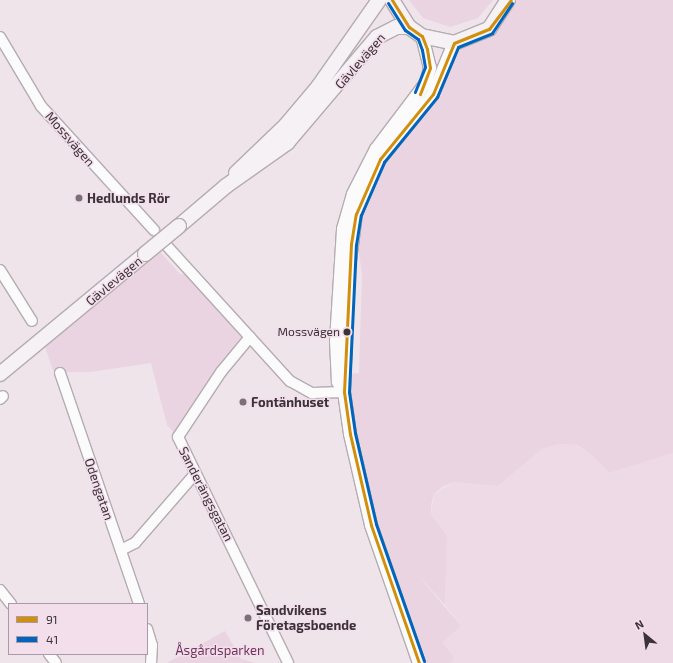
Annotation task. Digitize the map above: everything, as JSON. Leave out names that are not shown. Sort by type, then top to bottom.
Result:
[{"type":"main road","name":"Gävlevägen","points":[[226,186],[318,87],[379,0]]},
{"type":"main road","points":[[392,0],[409,27],[422,36],[454,43],[478,36],[501,14],[511,0]]},
{"type":"main road","points":[[501,14],[508,0]]},
{"type":"main road","name":"Gävlevägen","points":[[0,374],[226,186],[288,143],[377,37],[397,27],[409,27]]},
{"type":"street","points":[[401,125],[426,83],[430,68],[422,36]]},
{"type":"street","name":"Mossvägen","points":[[0,37],[41,106],[154,230]]},
{"type":"street","points":[[419,663],[367,510],[344,392],[338,382],[336,341],[343,229],[364,170],[401,125],[433,94],[454,43]]},
{"type":"street","points":[[167,246],[250,337],[301,388],[326,394],[344,392]]},
{"type":"street","points":[[0,270],[32,321]]},
{"type":"street","name":"Sanderängsgatan","points":[[250,337],[221,372],[178,434],[195,474],[288,663]]},
{"type":"street","name":"Odengatan","points":[[60,373],[139,603]]},
{"type":"street","points":[[121,550],[135,543],[195,474]]},
{"type":"street","points":[[0,590],[9,603]]},
{"type":"street","points":[[148,632],[152,644],[151,663]]},
{"type":"street","points":[[50,655],[56,663]]},
{"type":"shaded area","points":[[559,444],[576,445],[588,452],[609,473],[673,453],[673,663],[437,663],[442,643],[461,626],[445,605],[447,536],[431,514],[434,494],[454,482],[498,486],[542,449]]},
{"type":"green space","points":[[409,0],[493,0],[478,18],[450,27],[423,18]]},
{"type":"green space","points":[[511,0],[673,0],[673,453],[609,473],[588,452],[577,445],[559,444],[542,449],[498,486],[454,482],[442,487],[434,494],[431,505],[431,514],[447,536],[445,605],[416,573],[461,626],[442,643],[454,657],[451,663],[419,663],[371,525],[347,382],[347,374],[359,373],[362,275],[358,245],[365,206],[379,175],[402,140],[442,95],[433,94],[447,59]]},
{"type":"green space","points":[[155,246],[180,274],[192,273],[250,337],[178,437],[167,425],[151,363],[90,372],[60,372],[53,370],[46,350],[45,337]]},
{"type":"green space","name":"Åsgårdsparken","points":[[225,631],[241,659],[256,663],[167,663]]},
{"type":"transit line","name":"91","points":[[392,0],[409,27],[422,36],[427,49],[430,68],[420,94]]},
{"type":"transit line","name":"91","points":[[419,663],[371,525],[350,434],[344,392],[351,244],[356,214],[380,159],[433,94],[454,43],[489,29],[511,0]]},
{"type":"transit line","name":"41","points":[[388,3],[405,30],[418,39],[422,50],[425,67],[415,92]]},
{"type":"transit line","name":"41","points":[[424,661],[376,524],[355,433],[349,392],[356,245],[361,215],[384,162],[437,97],[458,47],[492,33],[512,3]]},
{"type":"place","name":"Hedlunds Rör","points":[[79,198]]},
{"type":"place","name":"Mossvägen","points":[[347,332]]},
{"type":"place","name":"Fontänhuset","points":[[243,402]]},
{"type":"place","name":"Sandvikens Företagsboende","points":[[248,618]]}]
